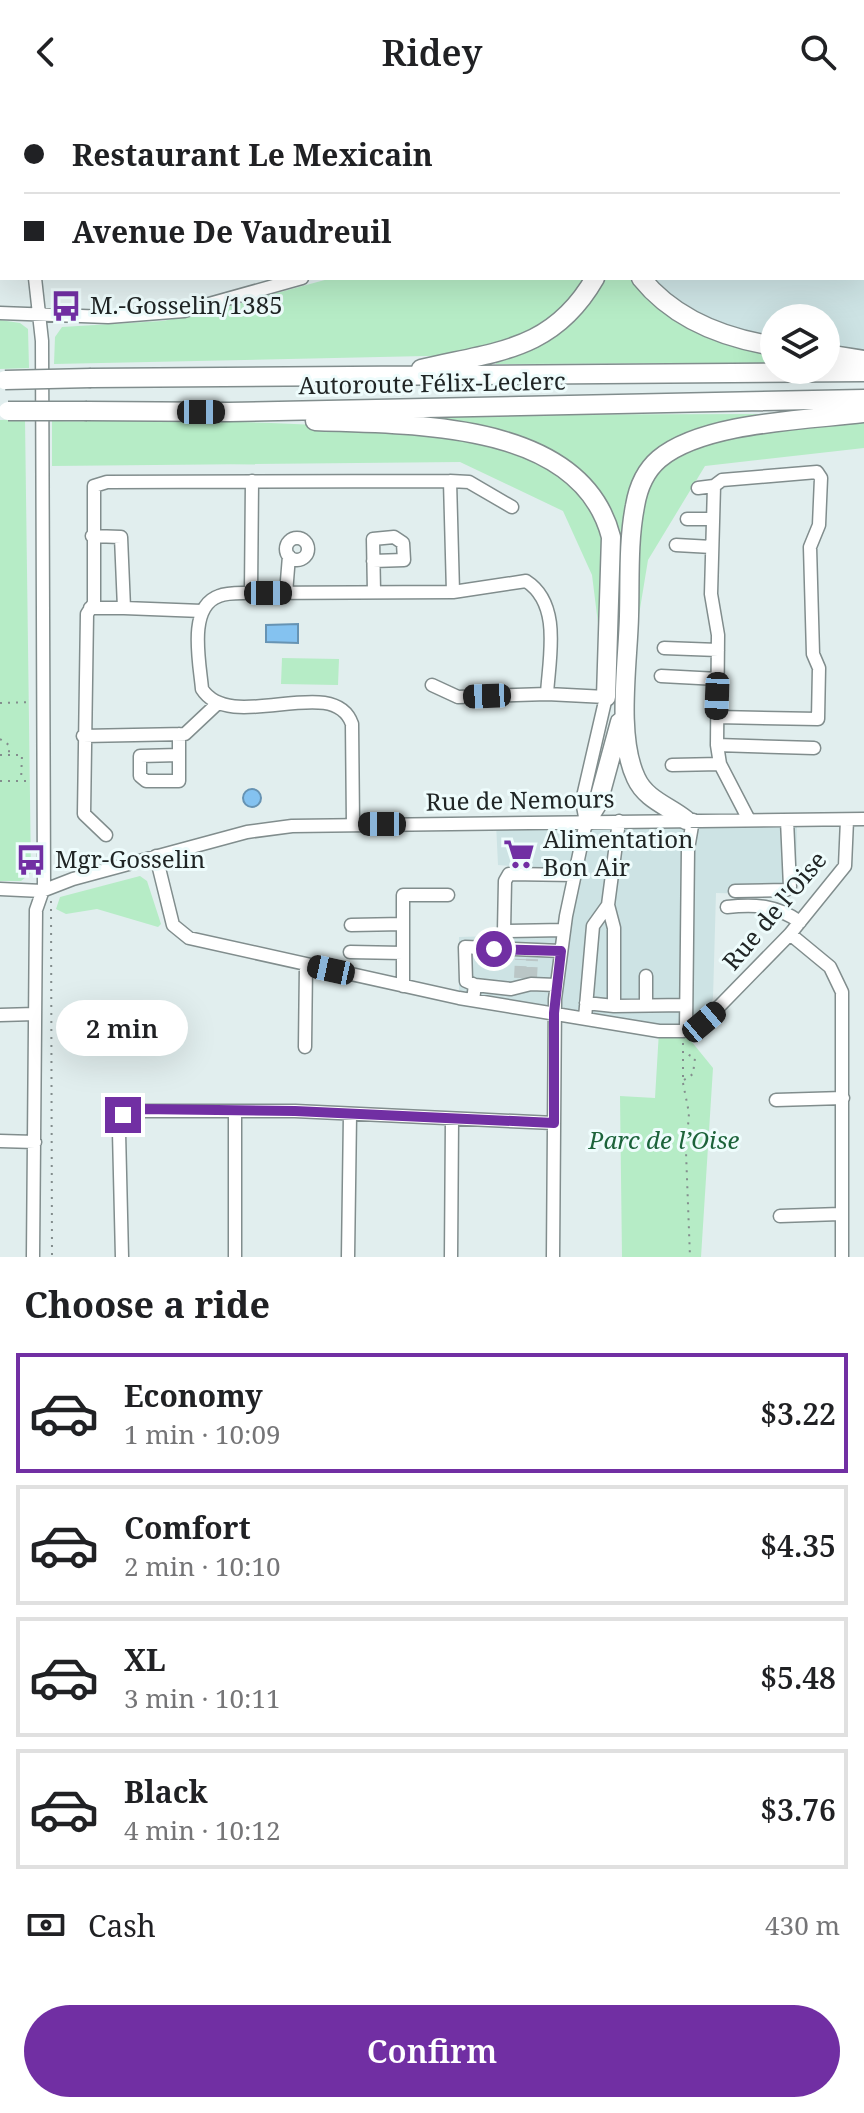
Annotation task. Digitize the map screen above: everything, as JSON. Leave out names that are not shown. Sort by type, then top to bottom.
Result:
[{"type":"highway","points":[[389,377],[536,339],[562,323],[581,303],[594,280]]},
{"type":"highway","points":[[643,280],[673,308],[698,323],[724,335],[760,343]]},
{"type":"highway","points":[[840,356],[864,360]]},
{"type":"highway","name":"Autoroute Félix-Leclerc","points":[[2,380],[864,372]]},
{"type":"highway","name":"Autoroute Félix-Leclerc","points":[[4,411],[229,412],[864,399]]},
{"type":"highway","points":[[229,412],[460,432],[532,451],[564,469],[599,503],[611,537],[606,697]]},
{"type":"highway","points":[[690,820],[649,797],[637,782],[629,752],[626,696],[631,537],[634,509],[645,474],[678,445],[715,432],[864,413]]},
{"type":"highway","points":[[586,822],[598,803],[626,696]]},
{"type":"street","points":[[33,1257],[36,910],[45,890],[40,315],[35,280]]},
{"type":"street","points":[[0,313],[108,317],[184,311],[295,280]]},
{"type":"street","points":[[698,488],[714,486],[722,480],[810,471],[821,478],[819,525],[810,547],[813,654],[819,668],[818,719],[717,717]]},
{"type":"street","points":[[251,593],[252,481]]},
{"type":"street","points":[[450,481],[453,592]]},
{"type":"street","points":[[106,835],[84,814],[87,614],[94,603],[94,486],[107,482],[450,481],[469,482],[512,507]]},
{"type":"street","points":[[714,486],[711,519],[713,617],[718,650],[717,745],[720,764],[749,820]]},
{"type":"street","points":[[687,519],[711,519]]},
{"type":"street","points":[[92,536],[121,537],[124,608]]},
{"type":"street","points":[[676,545],[712,547]]},
{"type":"street","points":[[286,593],[289,556]]},
{"type":"street","points":[[373,561],[374,592]]},
{"type":"street","points":[[353,824],[352,724],[342,708],[333,703],[230,706],[208,698],[202,689],[199,621],[202,611],[220,595],[453,592],[526,581],[544,596],[550,631],[547,694]]},
{"type":"street","points":[[90,608],[202,611]]},
{"type":"street","points":[[664,648],[718,650]]},
{"type":"street","points":[[661,676],[718,679]]},
{"type":"street","points":[[432,685],[458,697],[547,694],[606,697],[582,801],[586,822],[556,985],[553,1257]]},
{"type":"street","points":[[83,736],[179,734],[202,721],[218,703]]},
{"type":"street","points":[[179,734],[179,755]]},
{"type":"street","points":[[717,745],[814,748]]},
{"type":"street","points":[[672,765],[720,764]]},
{"type":"street","name":"Rue de Nemours","points":[[0,889],[45,890],[247,832],[353,824],[864,819]]},
{"type":"street","points":[[156,856],[173,925],[179,933],[222,947],[473,1000],[659,1031],[685,1030],[690,820]]},
{"type":"street","points":[[735,891],[786,890],[790,887],[787,820]]},
{"type":"street","name":"Rue de l'Oise","points":[[685,1030],[704,1022],[726,1003],[790,934],[845,866],[847,820]]},
{"type":"street","points":[[614,1006],[614,928],[608,905],[619,821]]},
{"type":"street","points":[[564,930],[504,931],[505,881],[509,874],[575,875]]},
{"type":"street","points":[[403,986],[403,895],[448,895]]},
{"type":"street","points":[[727,907],[753,904],[784,911],[800,922]]},
{"type":"street","points":[[585,1018],[593,926],[608,905]]},
{"type":"street","points":[[351,925],[403,924]]},
{"type":"street","points":[[790,934],[830,967],[842,992],[842,1257]]},
{"type":"street","points":[[556,985],[475,985],[466,981],[465,947],[527,954],[561,951]]},
{"type":"street","points":[[350,952],[403,953]]},
{"type":"street","points":[[305,1047],[306,965]]},
{"type":"street","points":[[646,976],[646,1005]]},
{"type":"street","points":[[509,1005],[523,983]]},
{"type":"street","points":[[473,1000],[475,985]]},
{"type":"street","points":[[586,1003],[614,1006],[686,1005]]},
{"type":"street","points":[[0,1015],[35,1014]]},
{"type":"street","points":[[776,1100],[843,1098]]},
{"type":"street","points":[[122,1257],[119,1132],[123,1115],[139,1109],[554,1123]]},
{"type":"street","points":[[235,1111],[235,1257]]},
{"type":"street","points":[[348,1257],[350,1115]]},
{"type":"street","points":[[451,1257],[452,1119]]},
{"type":"street","points":[[0,1141],[35,1142]]},
{"type":"street","points":[[780,1216],[840,1214]]},
{"type":"path","points":[[0,703],[30,702]]},
{"type":"path","points":[[0,739],[9,745],[9,755]]},
{"type":"path","points":[[0,755],[22,755],[21,781]]},
{"type":"path","points":[[0,781],[44,782]]},
{"type":"path","points":[[45,890],[52,903],[52,1257]]},
{"type":"path","points":[[685,1030],[683,1080],[689,1113],[686,1152],[690,1257]]},
{"type":"path","points":[[683,1080],[693,1074],[695,1058],[684,1052]]},
{"type":"shaded area","points":[[649,280],[864,280],[864,351],[840,350],[840,304],[760,304],[760,339],[708,323]]},
{"type":"shaded area","points":[[797,820],[796,895],[716,893],[713,998],[704,1022],[683,1031],[459,998],[459,937],[562,934],[575,872],[498,865],[496,823]]},
{"type":"green space","points":[[325,280],[586,280],[554,323],[472,355],[54,364],[55,337],[62,327],[162,321],[196,315]]},
{"type":"green space","points":[[597,280],[635,280],[643,289],[760,345],[760,363],[496,364],[495,358],[512,354]]},
{"type":"green space","points":[[0,320],[20,323],[28,329],[29,368],[0,369]]},
{"type":"green space","points":[[786,414],[668,445],[626,535],[619,535],[610,508],[582,476],[440,424],[442,415]]},
{"type":"green space","points":[[864,416],[864,448],[705,466],[648,560],[637,627],[637,516],[659,464],[700,441]]},
{"type":"green space","points":[[25,419],[31,873],[21,881],[0,881],[0,420]]},
{"type":"green space","points":[[52,421],[250,422],[334,426],[416,434],[490,447],[548,466],[583,494],[600,522],[605,547],[607,623],[598,623],[592,575],[563,511],[460,462],[52,466]]},
{"type":"green space","points":[[282,658],[339,659],[338,685],[281,684]]},
{"type":"green space","points":[[140,876],[147,881],[161,924],[158,927],[97,909],[66,914],[56,909],[60,897]]},
{"type":"green space","name":"Parc de l’Oise","points":[[659,1031],[683,1031],[713,1068],[701,1257],[622,1257],[620,1096],[655,1098]]},
{"type":"water","points":[[298,624],[298,643],[266,642],[266,625]]},
{"type":"water","points":[[252,789],[261,798],[252,807],[243,798]]},
{"type":"tunnel","points":[[520,978],[521,959]]},
{"type":"tunnel","points":[[531,979],[532,959]]},
{"type":"place","name":"M.-Gosselin/1385","points":[[66,306]]},
{"type":"place","name":"Alimentation Bon Air","points":[[519,854]]},
{"type":"place","name":"Mgr-Gosselin","points":[[31,860]]},
{"type":"route","points":[[123,1115],[139,1109],[295,1111],[554,1123],[554,1013],[561,951],[494,949]]}]
